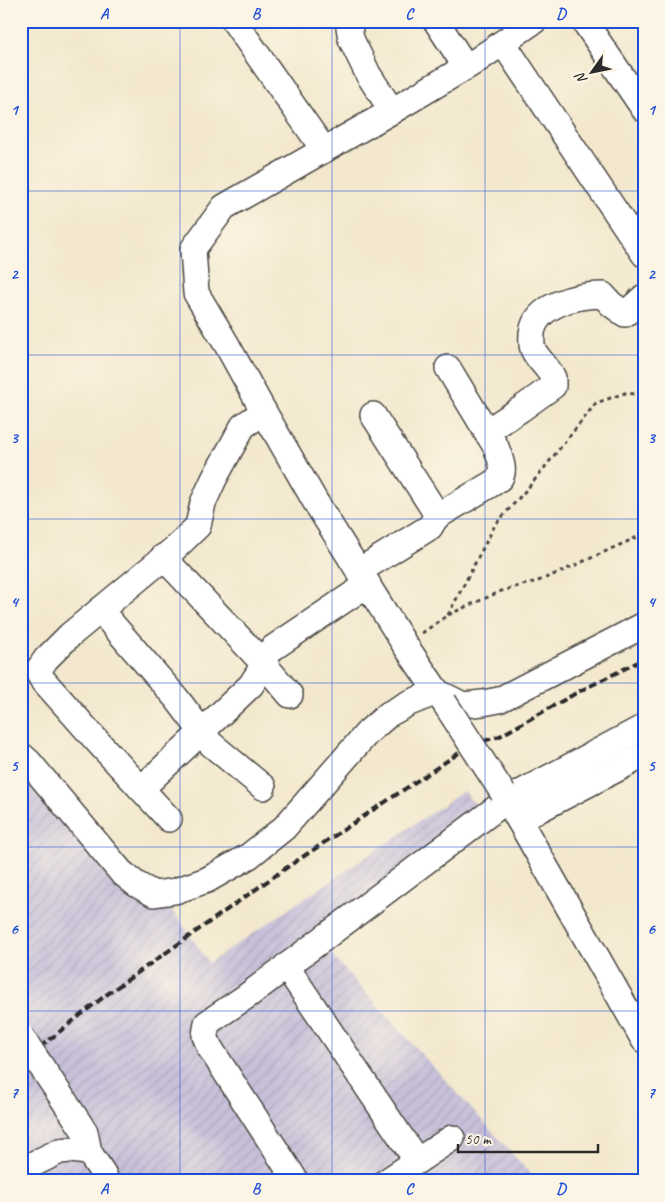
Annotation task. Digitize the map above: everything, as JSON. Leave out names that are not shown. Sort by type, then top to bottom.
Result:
[{"type":"street","points":[[234,21],[324,150]]},
{"type":"street","points":[[348,21],[351,39],[368,74],[392,111]]},
{"type":"street","points":[[436,21],[466,67]]},
{"type":"street","points":[[534,21],[466,67],[224,207],[193,249],[196,293],[315,501],[405,645],[510,805],[644,1040]]},
{"type":"street","points":[[584,21],[644,109]]},
{"type":"street","points":[[503,43],[644,254]]},
{"type":"street","points":[[486,432],[528,405],[553,386],[553,378],[532,348],[534,325],[541,314],[559,303],[593,295],[603,296],[625,314],[644,297]]},
{"type":"street","points":[[141,789],[251,685],[268,653],[273,648],[430,526],[436,517],[501,477],[501,462],[496,448],[448,368]]},
{"type":"street","points":[[169,819],[97,741],[40,674],[39,669],[46,659],[70,635],[173,550],[198,526],[203,503],[242,426],[264,412]]},
{"type":"street","points":[[373,415],[434,510],[436,517]]},
{"type":"street","points":[[163,558],[263,663],[290,695]]},
{"type":"street","points":[[100,610],[177,699],[211,744],[263,787]]},
{"type":"street","points":[[21,755],[29,762],[121,872],[136,884],[154,894],[175,891],[207,880],[249,856],[284,828],[368,732],[389,714],[409,703],[440,697],[463,705],[500,700],[644,625]]},
{"type":"street","points":[[296,1181],[210,1048],[205,1036],[207,1023],[510,805],[644,726]]},
{"type":"street","points":[[510,805],[644,755]]},
{"type":"street","points":[[286,966],[417,1161]]},
{"type":"street","points":[[21,1036],[85,1132],[89,1152],[106,1181]]},
{"type":"street","points":[[387,1181],[452,1138]]},
{"type":"street","points":[[21,1170],[60,1151],[89,1152]]},
{"type":"path","points":[[448,615],[495,525],[533,482],[596,403],[626,393],[644,395]]},
{"type":"path","points":[[405,645],[448,615],[504,590],[538,581],[560,572],[644,534]]},
{"type":"shaded area","points":[[21,746],[178,918],[209,963],[464,791],[492,825],[328,951],[537,1181],[21,1181]]},
{"type":"railway","points":[[21,1062],[106,995],[286,868],[471,745],[500,736],[578,692],[644,659]]}]
